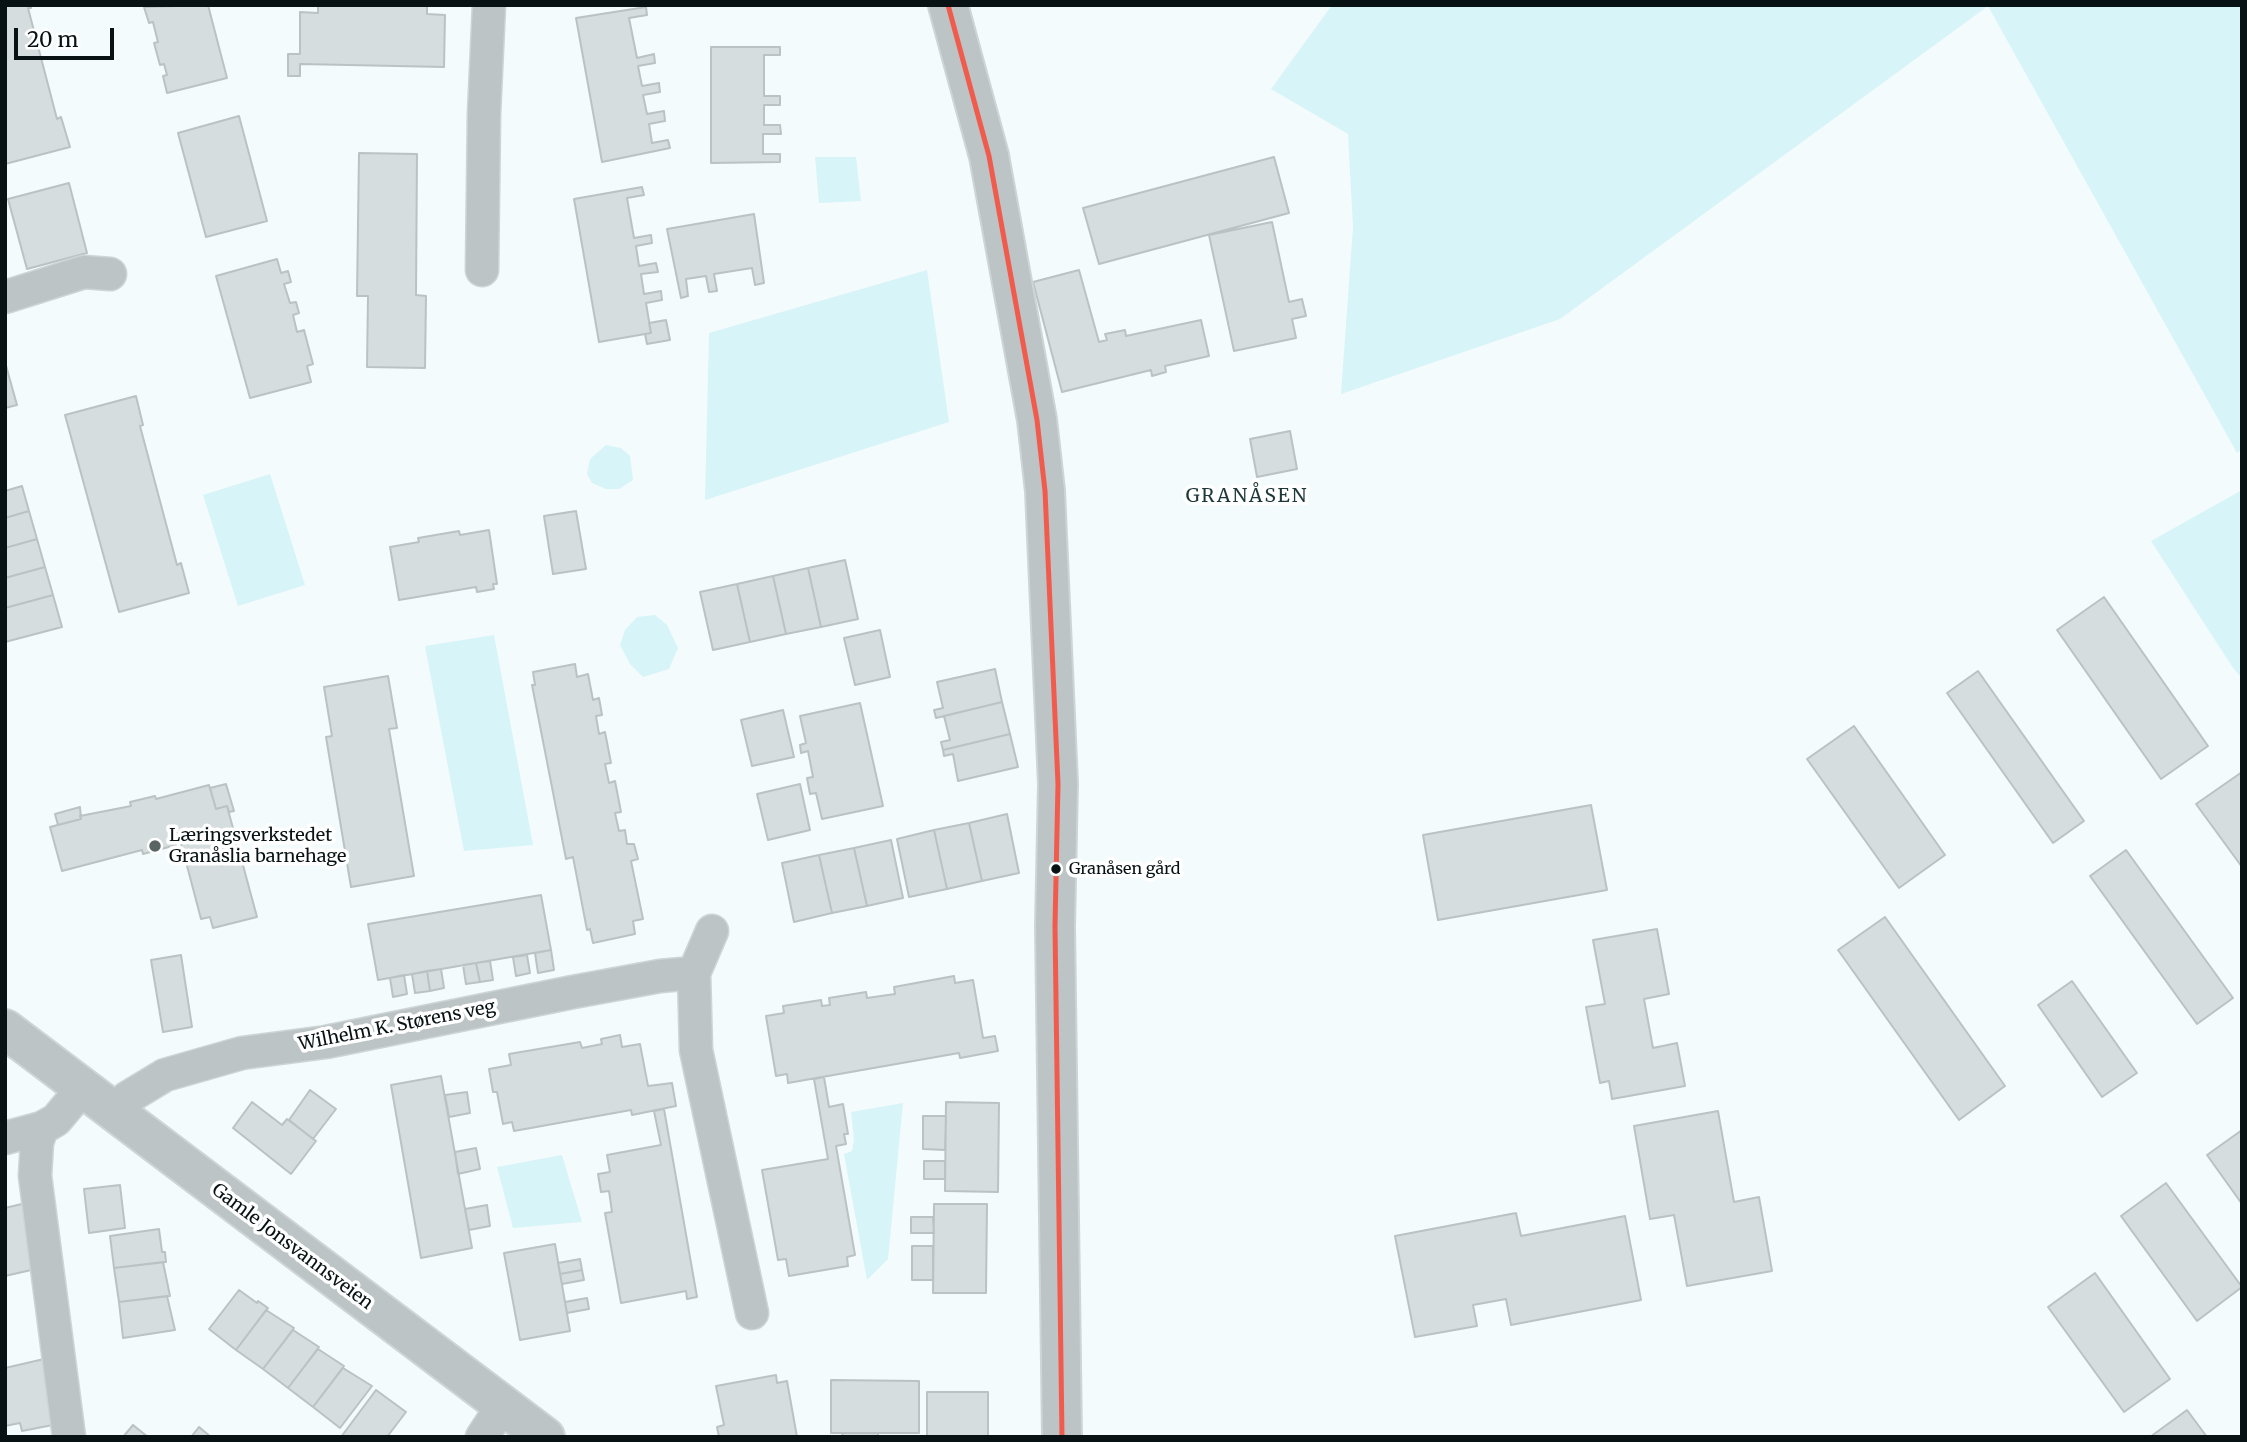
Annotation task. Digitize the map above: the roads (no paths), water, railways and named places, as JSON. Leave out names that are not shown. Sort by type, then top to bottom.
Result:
[{"type":"street","points":[[482,270],[484,114],[489,5]]},
{"type":"street","points":[[948,5],[989,156],[1037,420],[1045,491],[1058,784],[1055,926],[1062,1437]]},
{"type":"street","points":[[5,297],[84,272],[110,274]]},
{"type":"street","points":[[712,931],[694,973],[696,1050],[752,1312]]},
{"type":"street","name":"Wilhelm K. Størens veg","points":[[113,1112],[127,1098],[165,1075],[242,1053],[326,1041],[623,983],[694,973]]},
{"type":"street","name":"Gamle Jonsvannsveien","points":[[5,1029],[545,1437]]},
{"type":"street","points":[[5,1138],[42,1128],[56,1120],[82,1089]]},
{"type":"street","points":[[42,1128],[37,1142],[35,1177],[69,1437]]},
{"type":"street","points":[[482,1437],[503,1405]]},
{"type":"place","name":"Læringsverkstedet Granåslia barnehage","points":[[155,846]]},
{"type":"place","name":"Granåsen gård","points":[[1056,869]]},
{"type":"district","name":"GRANÅSEN","points":[[1247,497]]}]
